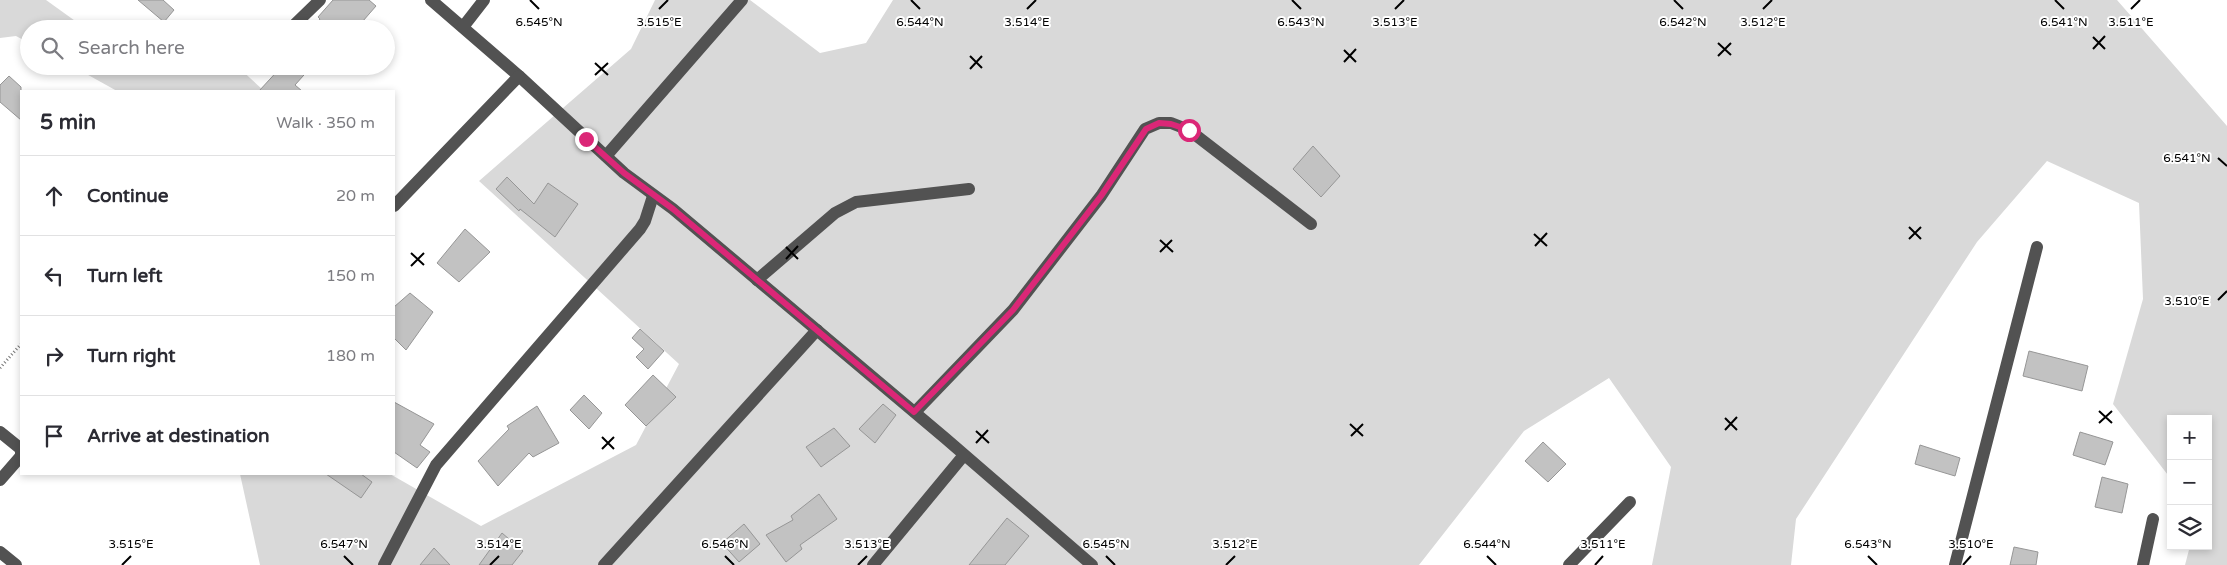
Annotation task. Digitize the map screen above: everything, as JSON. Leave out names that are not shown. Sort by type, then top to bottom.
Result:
[{"type":"street","points":[[299,20],[320,0]]},
{"type":"street","points":[[431,0],[519,76],[606,156],[654,196],[673,209],[817,330],[1092,565]]},
{"type":"street","points":[[463,27],[484,0]]},
{"type":"street","points":[[606,156],[742,0]]},
{"type":"street","points":[[395,205],[519,76]]},
{"type":"street","points":[[914,412],[1013,310],[1101,196],[1146,129],[1159,123],[1165,123],[1189,130],[1311,224]]},
{"type":"street","points":[[757,280],[835,213],[856,202],[969,189]]},
{"type":"street","points":[[384,565],[436,465],[640,229],[654,196]]},
{"type":"street","points":[[1955,565],[2037,247]]},
{"type":"street","points":[[604,565],[817,330]]},
{"type":"street","points":[[0,432],[20,449]]},
{"type":"street","points":[[874,565],[964,455]]},
{"type":"street","points":[[0,480],[20,457]]},
{"type":"street","points":[[1569,565],[1630,502]]},
{"type":"street","points":[[2143,565],[2154,519]]},
{"type":"street","points":[[0,552],[16,565]]},
{"type":"path","points":[[0,368],[20,345]]},
{"type":"shaded area","points":[[0,0],[46,0],[74,20],[20,20],[20,38],[16,36],[0,38]]},
{"type":"shaded area","points":[[655,0],[750,0],[820,53],[866,43],[893,0],[2117,0],[2227,126],[2227,565],[2185,565],[2189,550],[2212,550],[2212,415],[2167,415],[2167,474],[2113,404],[2143,299],[2139,203],[2047,161],[1977,242],[1796,519],[1791,565],[1652,565],[1671,467],[1609,378],[1524,431],[1419,565],[260,565],[240,475],[392,475],[481,526],[636,445],[679,364],[479,181],[631,49]]},
{"type":"shaded area","points":[[88,75],[247,75],[263,90],[115,90]]},
{"type":"building","points":[[138,0],[163,0],[174,10],[166,20],[162,20]]},
{"type":"building","points":[[333,0],[369,0],[376,6],[364,20],[319,20],[318,17]]},
{"type":"building","points":[[274,75],[304,75],[295,85],[301,90],[260,90]]},
{"type":"building","points":[[9,76],[21,87],[20,119],[0,102],[0,85]]},
{"type":"building","points":[[1313,146],[1340,176],[1321,197],[1293,169]]},
{"type":"building","points":[[507,177],[534,204],[548,183],[578,204],[555,237],[520,209],[519,211],[496,189]]},
{"type":"building","points":[[465,229],[490,252],[459,282],[437,263]]},
{"type":"building","points":[[410,293],[433,312],[406,350],[395,339],[395,306]]},
{"type":"building","points":[[640,329],[664,351],[648,369],[636,357],[644,349],[632,338]]},
{"type":"building","points":[[2029,351],[2088,366],[2082,391],[2023,376]]},
{"type":"building","points":[[653,375],[676,397],[646,426],[625,405]]},
{"type":"building","points":[[584,395],[602,413],[589,429],[570,410]]},
{"type":"building","points":[[395,403],[434,424],[420,445],[430,452],[417,468],[395,453]]},
{"type":"building","points":[[883,404],[896,415],[875,443],[859,429]]},
{"type":"building","points":[[537,406],[559,443],[533,457],[529,453],[498,486],[478,461],[509,429],[507,426]]},
{"type":"building","points":[[834,428],[850,446],[821,467],[806,447]]},
{"type":"building","points":[[2080,432],[2113,442],[2105,465],[2073,455]]},
{"type":"building","points":[[1543,442],[1566,464],[1548,482],[1525,461]]},
{"type":"building","points":[[1920,445],[1960,458],[1955,476],[1915,464]]},
{"type":"building","points":[[327,475],[362,475],[372,482],[361,498]]},
{"type":"building","points":[[2102,477],[2128,484],[2122,513],[2095,507]]},
{"type":"building","points":[[819,494],[837,519],[800,545],[802,549],[786,562],[766,535],[793,520],[791,516]]},
{"type":"building","points":[[1007,518],[1029,536],[1005,565],[969,565]]},
{"type":"building","points":[[744,524],[760,544],[739,562],[722,543]]},
{"type":"building","points":[[502,533],[523,551],[512,565],[479,565]]},
{"type":"building","points":[[2014,547],[2038,552],[2036,565],[2010,565]]},
{"type":"building","points":[[434,548],[450,565],[420,565]]},
{"type":"route","points":[[586,139],[624,173],[673,209],[914,412],[1013,310],[1101,196],[1146,129],[1159,123],[1171,124],[1189,130]]}]
